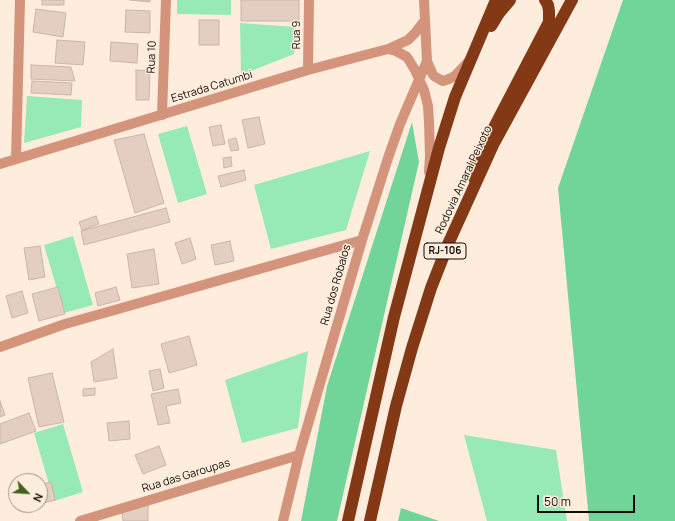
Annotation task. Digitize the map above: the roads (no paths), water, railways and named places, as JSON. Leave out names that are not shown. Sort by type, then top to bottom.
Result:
[{"type":"highway","name":"Rodovia Amaral Peixoto","points":[[348,521],[394,317],[427,190],[455,97],[496,0]]},
{"type":"highway","points":[[474,52],[499,13],[510,0]]},
{"type":"highway","points":[[472,189],[476,162],[549,22],[548,5],[545,0]]},
{"type":"highway","name":"Rodovia Amaral Peixoto","points":[[370,521],[396,406],[412,348],[431,288],[446,248],[493,145],[572,0]]},
{"type":"street","points":[[16,159],[20,0]]},
{"type":"street","name":"Rua 10","points":[[162,115],[166,0]]},
{"type":"street","name":"Rua 9","points":[[308,70],[309,0]]},
{"type":"street","points":[[424,0],[427,61],[434,76],[444,81],[449,80],[474,52]]},
{"type":"street","name":"Estrada Catumbi","points":[[0,164],[308,70],[388,49],[408,40],[425,20]]},
{"type":"street","points":[[388,49],[396,51],[407,57],[419,78],[426,96],[429,122],[430,156],[427,190]]},
{"type":"street","name":"Rua dos Robalos","points":[[283,521],[299,455],[362,240],[400,124],[427,61]]},
{"type":"street","points":[[0,347],[65,324],[362,240]]},
{"type":"street","name":"Rua das Garoupas","points":[[80,521],[109,517],[299,455]]}]
